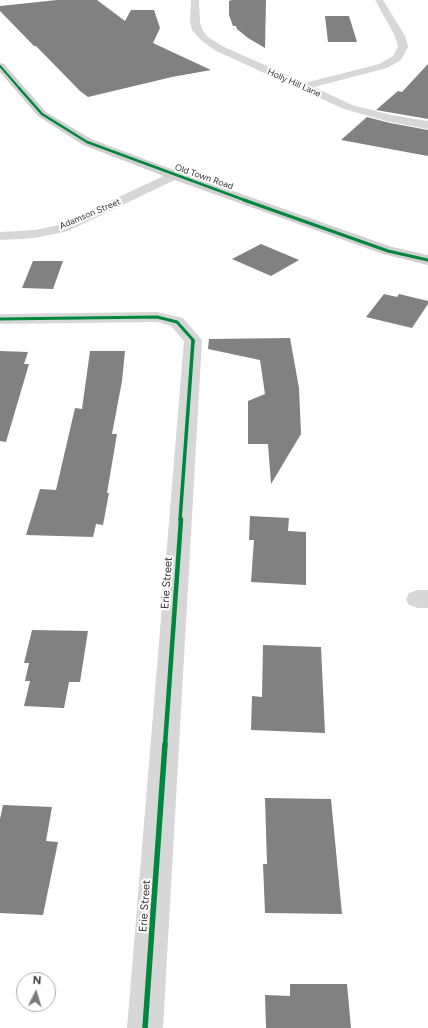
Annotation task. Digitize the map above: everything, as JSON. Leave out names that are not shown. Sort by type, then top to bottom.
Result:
[{"type":"main road","name":"Old Town Road","points":[[0,66],[42,114],[87,142],[174,175],[388,251],[428,260]]},
{"type":"street","name":"Holly Hill Lane","points":[[195,0],[195,22],[197,30],[205,39],[233,55],[348,107],[390,118],[428,125]]},
{"type":"street","points":[[303,87],[383,66],[397,58],[403,47],[400,36],[379,0]]},
{"type":"street","name":"Adamson Street","points":[[0,236],[35,234],[62,228],[174,175]]},
{"type":"street","name":"Erie Street","points":[[0,319],[157,318],[177,322],[193,340],[146,1028]]},
{"type":"building","points":[[57,0],[97,0],[125,21],[131,10],[154,10],[160,28],[153,43],[211,70],[172,77],[88,97],[80,91],[0,11],[0,6]]},
{"type":"building","points":[[266,0],[265,48],[248,38],[237,29],[236,26],[233,26],[229,15],[229,1]]},
{"type":"building","points":[[325,16],[349,16],[357,42],[328,42]]},
{"type":"building","points":[[428,64],[428,119],[376,110],[398,91],[402,92]]},
{"type":"building","points":[[367,117],[428,130],[428,156],[341,140]]},
{"type":"building","points":[[261,244],[299,260],[271,276],[232,259]]},
{"type":"building","points":[[33,261],[63,261],[53,289],[22,288]]},
{"type":"building","points":[[384,294],[397,297],[399,294],[428,301],[428,304],[412,328],[366,317]]},
{"type":"building","points":[[290,338],[299,388],[301,434],[271,484],[268,444],[248,444],[248,401],[265,394],[260,360],[208,349],[209,339]]},
{"type":"building","points":[[0,351],[28,352],[24,364],[29,364],[6,442],[0,441]]},
{"type":"building","points":[[90,351],[125,351],[122,381],[112,434],[117,434],[103,525],[96,524],[93,537],[26,535],[40,489],[56,490],[75,408],[82,409]]},
{"type":"building","points":[[250,516],[289,518],[288,531],[306,532],[306,585],[251,582],[254,540],[249,540]]},
{"type":"building","points":[[32,630],[88,631],[80,682],[69,682],[64,708],[24,706],[30,681],[25,681],[29,663],[24,663]]},
{"type":"building","points":[[263,645],[321,647],[325,733],[251,730],[252,696],[262,697]]},
{"type":"building","points":[[265,798],[331,799],[342,914],[265,913],[263,864],[267,864]]},
{"type":"building","points":[[3,805],[52,807],[46,841],[58,842],[43,915],[0,913],[0,819]]},
{"type":"building","points":[[290,984],[347,984],[351,1028],[266,1028],[265,995],[290,996]]},
{"type":"cycle path","points":[[0,66],[42,114],[87,142],[174,175],[388,251],[428,260]]},
{"type":"cycle path","points":[[0,319],[157,317],[177,322],[193,340],[145,1028]]}]
